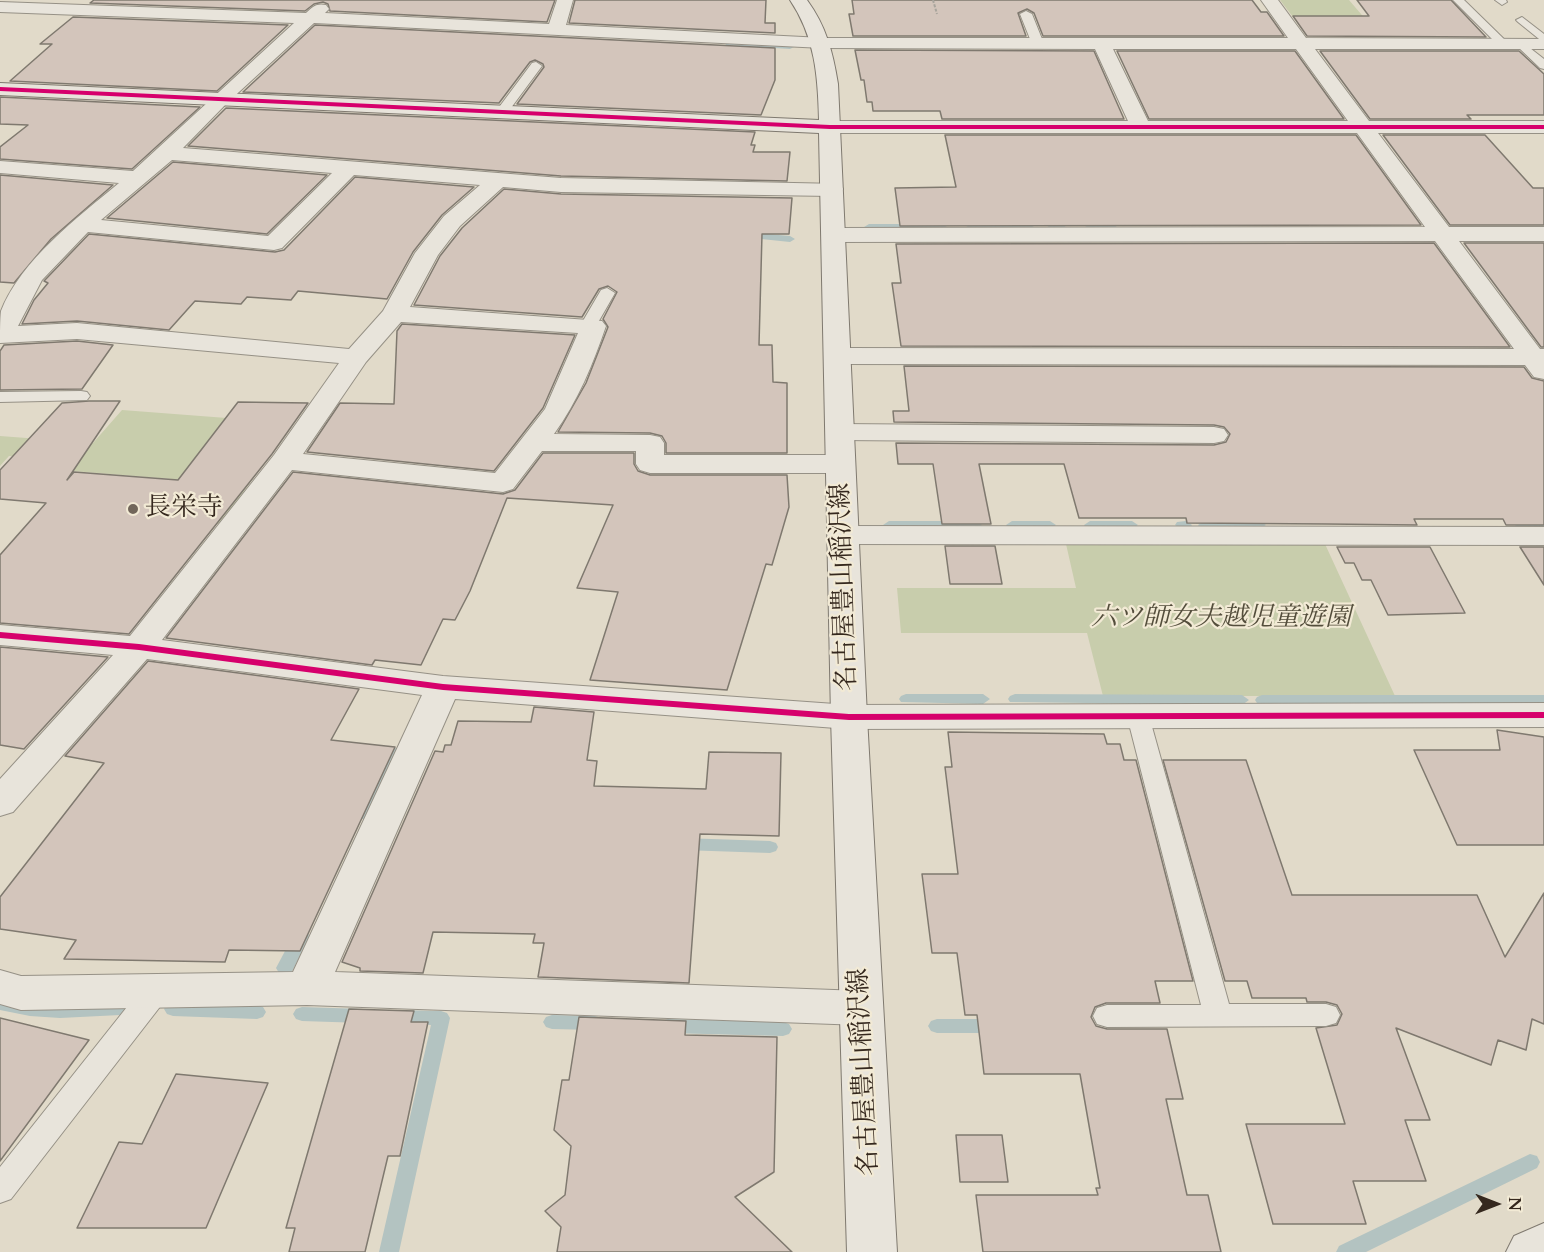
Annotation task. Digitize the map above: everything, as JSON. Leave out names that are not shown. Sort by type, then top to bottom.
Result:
[{"type":"street","points":[[0,334],[32,277],[82,225],[167,153],[220,99],[330,0]]},
{"type":"street","points":[[556,30],[566,0]]},
{"type":"street","name":"名古屋豊山稲沢線","points":[[798,0],[810,15],[823,43],[830,127],[849,717],[872,1252]]},
{"type":"street","points":[[1269,0],[1540,362]]},
{"type":"street","points":[[0,7],[87,5],[823,43],[1512,44],[1544,42]]},
{"type":"street","points":[[1102,44],[1141,127]]},
{"type":"street","points":[[0,89],[830,127],[1544,127]]},
{"type":"street","points":[[167,153],[561,184],[832,189]]},
{"type":"street","points":[[0,167],[137,178]]},
{"type":"street","points":[[82,225],[274,243],[349,168]]},
{"type":"street","points":[[0,803],[139,647],[284,460],[356,357],[394,314],[427,253],[452,221],[498,180]]},
{"type":"street","points":[[834,235],[1544,234]]},
{"type":"street","points":[[284,460],[503,483],[558,410],[585,350],[593,326],[394,314]]},
{"type":"street","points":[[0,334],[76,331],[356,357]]},
{"type":"street","points":[[838,356],[1540,362]]},
{"type":"street","points":[[840,432],[1214,435]]},
{"type":"street","points":[[534,442],[650,443],[650,464],[841,464]]},
{"type":"street","points":[[843,535],[1544,536]]},
{"type":"street","points":[[0,635],[139,647],[443,687],[849,717],[1544,715]]},
{"type":"street","points":[[307,988],[443,687]]},
{"type":"street","points":[[0,987],[21,993],[307,988],[862,1008]]},
{"type":"street","points":[[1531,1252],[1544,1245]]},
{"type":"lane","points":[[1458,0],[1512,44],[1544,66]]},
{"type":"lane","points":[[1026,14],[1038,44]]},
{"type":"lane","points":[[1522,20],[1544,42]]},
{"type":"lane","points":[[501,113],[536,66]]},
{"type":"lane","points":[[588,326],[607,293]]},
{"type":"lane","points":[[0,397],[81,396]]},
{"type":"lane","points":[[1138,717],[1218,1016]]},
{"type":"lane","points":[[0,1190],[156,991]]},
{"type":"lane","points":[[1107,1016],[1326,1015]]},
{"type":"green space","points":[[1280,0],[1349,0],[1367,21],[1296,21]]},
{"type":"green space","points":[[122,410],[292,423],[221,524],[182,521],[210,482],[47,469],[55,459],[9,456],[0,466],[0,436],[93,443]]},
{"type":"green space","name":"六ツ師女夫越児童遊園","points":[[1066,544],[1325,544],[1395,696],[1103,696],[1087,633],[901,633],[897,588],[1076,588]]},
{"type":"building","points":[[94,0],[555,0],[547,22],[330,11],[328,4],[323,2],[314,4],[305,11],[90,3]]},
{"type":"building","points":[[575,0],[766,0],[765,23],[775,23],[775,33],[569,23]]},
{"type":"building","points":[[852,0],[1252,0],[1261,12],[1267,12],[1284,36],[1043,36],[1034,13],[1027,9],[1018,13],[1026,36],[853,36],[849,14],[854,14]]},
{"type":"building","points":[[1357,0],[1451,0],[1486,37],[1307,36],[1293,16],[1369,16]]},
{"type":"building","points":[[73,17],[288,25],[217,91],[10,81],[52,44],[40,44]]},
{"type":"building","points":[[315,25],[775,48],[775,80],[761,115],[517,104],[544,67],[535,60],[530,62],[499,103],[243,92]]},
{"type":"building","points":[[855,50],[1094,51],[1124,119],[942,119],[940,111],[873,111],[872,102],[867,102],[864,80],[861,80]]},
{"type":"building","points":[[1117,51],[1295,51],[1344,119],[1149,119]]},
{"type":"building","points":[[1320,51],[1519,51],[1544,74],[1544,115],[1467,115],[1471,119],[1370,119]]},
{"type":"building","points":[[0,97],[200,107],[132,169],[0,159],[0,147],[28,125],[0,124]]},
{"type":"building","points":[[226,108],[755,132],[751,145],[755,145],[753,152],[790,152],[787,181],[561,176],[188,146]]},
{"type":"building","points":[[945,135],[1356,135],[1421,225],[900,226],[895,188],[956,187]]},
{"type":"building","points":[[1383,135],[1485,135],[1533,188],[1544,188],[1544,225],[1450,225]]},
{"type":"building","points":[[173,162],[327,175],[267,234],[107,218]]},
{"type":"building","points":[[0,175],[113,185],[51,239],[14,283],[0,282]]},
{"type":"building","points":[[355,177],[474,187],[442,215],[413,252],[387,299],[298,291],[291,300],[247,297],[241,304],[195,301],[169,330],[77,321],[22,324],[34,300],[48,283],[44,281],[89,234],[275,252],[284,250]]},
{"type":"building","points":[[504,189],[561,194],[792,198],[789,234],[762,234],[759,345],[772,345],[773,382],[787,383],[787,453],[666,453],[666,443],[662,436],[650,433],[558,432],[586,383],[608,327],[603,319],[617,292],[608,286],[599,289],[582,317],[414,305],[440,256],[462,228]]},
{"type":"building","points":[[1434,243],[1510,347],[901,346],[892,283],[901,283],[896,244]]},
{"type":"building","points":[[1464,243],[1544,243],[1544,347],[1541,347]]},
{"type":"building","points":[[402,324],[575,335],[543,408],[494,471],[307,452],[340,403],[394,404],[397,331]]},
{"type":"building","points":[[77,341],[113,345],[82,389],[0,390],[0,351],[4,345]]},
{"type":"building","points":[[904,366],[1524,367],[1532,378],[1544,381],[1544,525],[1506,525],[1503,519],[1414,519],[1417,525],[1187,523],[1186,518],[1079,518],[1064,464],[979,464],[991,524],[942,524],[933,464],[898,464],[896,443],[1214,445],[1226,442],[1230,434],[1224,427],[1214,425],[894,422],[893,411],[909,411]]},
{"type":"building","points":[[120,401],[67,480],[74,472],[178,480],[238,402],[308,403],[272,454],[129,634],[0,623],[0,555],[46,503],[0,499],[0,470],[62,403]]},
{"type":"building","points":[[543,453],[634,453],[634,464],[638,471],[650,475],[787,475],[789,507],[772,565],[766,564],[727,690],[590,680],[618,592],[577,588],[613,505],[507,498],[470,591],[455,620],[443,619],[421,665],[375,660],[372,665],[166,638],[293,472],[503,494],[515,490]]},
{"type":"building","points":[[945,546],[995,546],[1002,584],[950,584]]},
{"type":"building","points":[[1337,547],[1430,547],[1465,613],[1388,615],[1371,580],[1362,580],[1354,563],[1345,563]]},
{"type":"building","points":[[1520,547],[1544,547],[1544,585]]},
{"type":"building","points":[[0,647],[108,657],[24,749],[0,745]]},
{"type":"building","points":[[148,661],[359,689],[331,740],[395,747],[300,951],[229,950],[225,962],[64,959],[76,940],[0,929],[0,897],[104,763],[65,756]]},
{"type":"building","points":[[534,707],[594,712],[587,760],[597,761],[594,786],[706,789],[709,752],[781,753],[779,836],[700,834],[689,983],[538,977],[544,943],[533,943],[535,934],[433,932],[423,973],[360,971],[360,968],[342,962],[435,751],[443,752],[445,745],[451,745],[458,721],[531,722]]},
{"type":"building","points":[[1497,730],[1544,737],[1544,845],[1457,845],[1414,750],[1500,750]]},
{"type":"building","points":[[948,732],[1104,734],[1107,744],[1120,744],[1124,760],[1136,760],[1193,981],[1155,981],[1160,1003],[1106,1003],[1095,1007],[1091,1017],[1096,1026],[1107,1029],[1167,1029],[1183,1099],[1166,1099],[1187,1195],[1208,1195],[1221,1252],[983,1252],[976,1195],[1098,1195],[1096,1188],[1100,1188],[1080,1074],[984,1074],[977,1015],[965,1015],[957,953],[932,953],[922,874],[958,874],[945,767],[952,767]]},
{"type":"building","points":[[1163,760],[1246,760],[1292,895],[1477,895],[1505,957],[1544,893],[1544,1024],[1532,1019],[1526,1050],[1498,1040],[1491,1065],[1396,1028],[1430,1120],[1405,1120],[1426,1181],[1353,1181],[1366,1224],[1273,1224],[1246,1124],[1345,1124],[1316,1028],[1337,1025],[1342,1014],[1337,1005],[1326,1002],[1307,1002],[1306,998],[1252,998],[1247,981],[1225,981]]},
{"type":"building","points":[[349,1009],[414,1011],[411,1022],[428,1022],[400,1156],[388,1156],[365,1252],[289,1252],[295,1228],[286,1228]]},
{"type":"building","points":[[579,1017],[686,1021],[685,1035],[777,1037],[774,1172],[735,1197],[792,1252],[557,1252],[561,1227],[545,1211],[565,1195],[571,1146],[554,1130],[562,1080],[569,1080]]},
{"type":"building","points":[[0,1018],[89,1040],[0,1161]]},
{"type":"building","points":[[176,1074],[268,1083],[206,1228],[77,1228],[119,1142],[142,1144]]},
{"type":"building","points":[[956,1135],[1002,1135],[1008,1182],[960,1182]]},
{"type":"waterway","points":[[729,43],[790,47]]},
{"type":"waterway","points":[[869,227],[942,227]]},
{"type":"waterway","points":[[971,227],[1029,227]]},
{"type":"waterway","points":[[1052,227],[1061,227]]},
{"type":"waterway","points":[[1090,227],[1112,227]]},
{"type":"waterway","points":[[745,235],[790,239]]},
{"type":"waterway","points":[[889,525],[976,525]]},
{"type":"waterway","points":[[1012,525],[1050,525]]},
{"type":"waterway","points":[[1090,525],[1132,525]]},
{"type":"waterway","points":[[1181,525],[1186,525]]},
{"type":"waterway","points":[[1204,525],[1260,525]]},
{"type":"waterway","points":[[1521,526],[1544,526]]},
{"type":"waterway","points":[[906,699],[983,699]]},
{"type":"waterway","points":[[1015,699],[1242,700]]},
{"type":"waterway","points":[[1262,700],[1544,700]]},
{"type":"waterway","points":[[364,815],[396,753]]},
{"type":"waterway","points":[[682,844],[770,847]]},
{"type":"waterway","points":[[285,968],[301,936]]},
{"type":"waterway","points":[[0,1003],[30,1009],[60,1011],[120,1008]]},
{"type":"waterway","points":[[173,1009],[257,1012]]},
{"type":"waterway","points":[[302,1014],[363,1016]]},
{"type":"waterway","points":[[389,1252],[441,1018],[395,1017]]},
{"type":"waterway","points":[[552,1022],[595,1023]]},
{"type":"waterway","points":[[668,1026],[783,1029]]},
{"type":"waterway","points":[[937,1026],[995,1026]]},
{"type":"waterway","points":[[1346,1252],[1530,1162]]},
{"type":"cycle path","points":[[0,89],[830,127],[1544,127]]},
{"type":"cycle path","points":[[0,635],[139,647],[443,687],[849,717],[1544,715]]},
{"type":"place","name":"長栄寺","points":[[133,509]]}]
